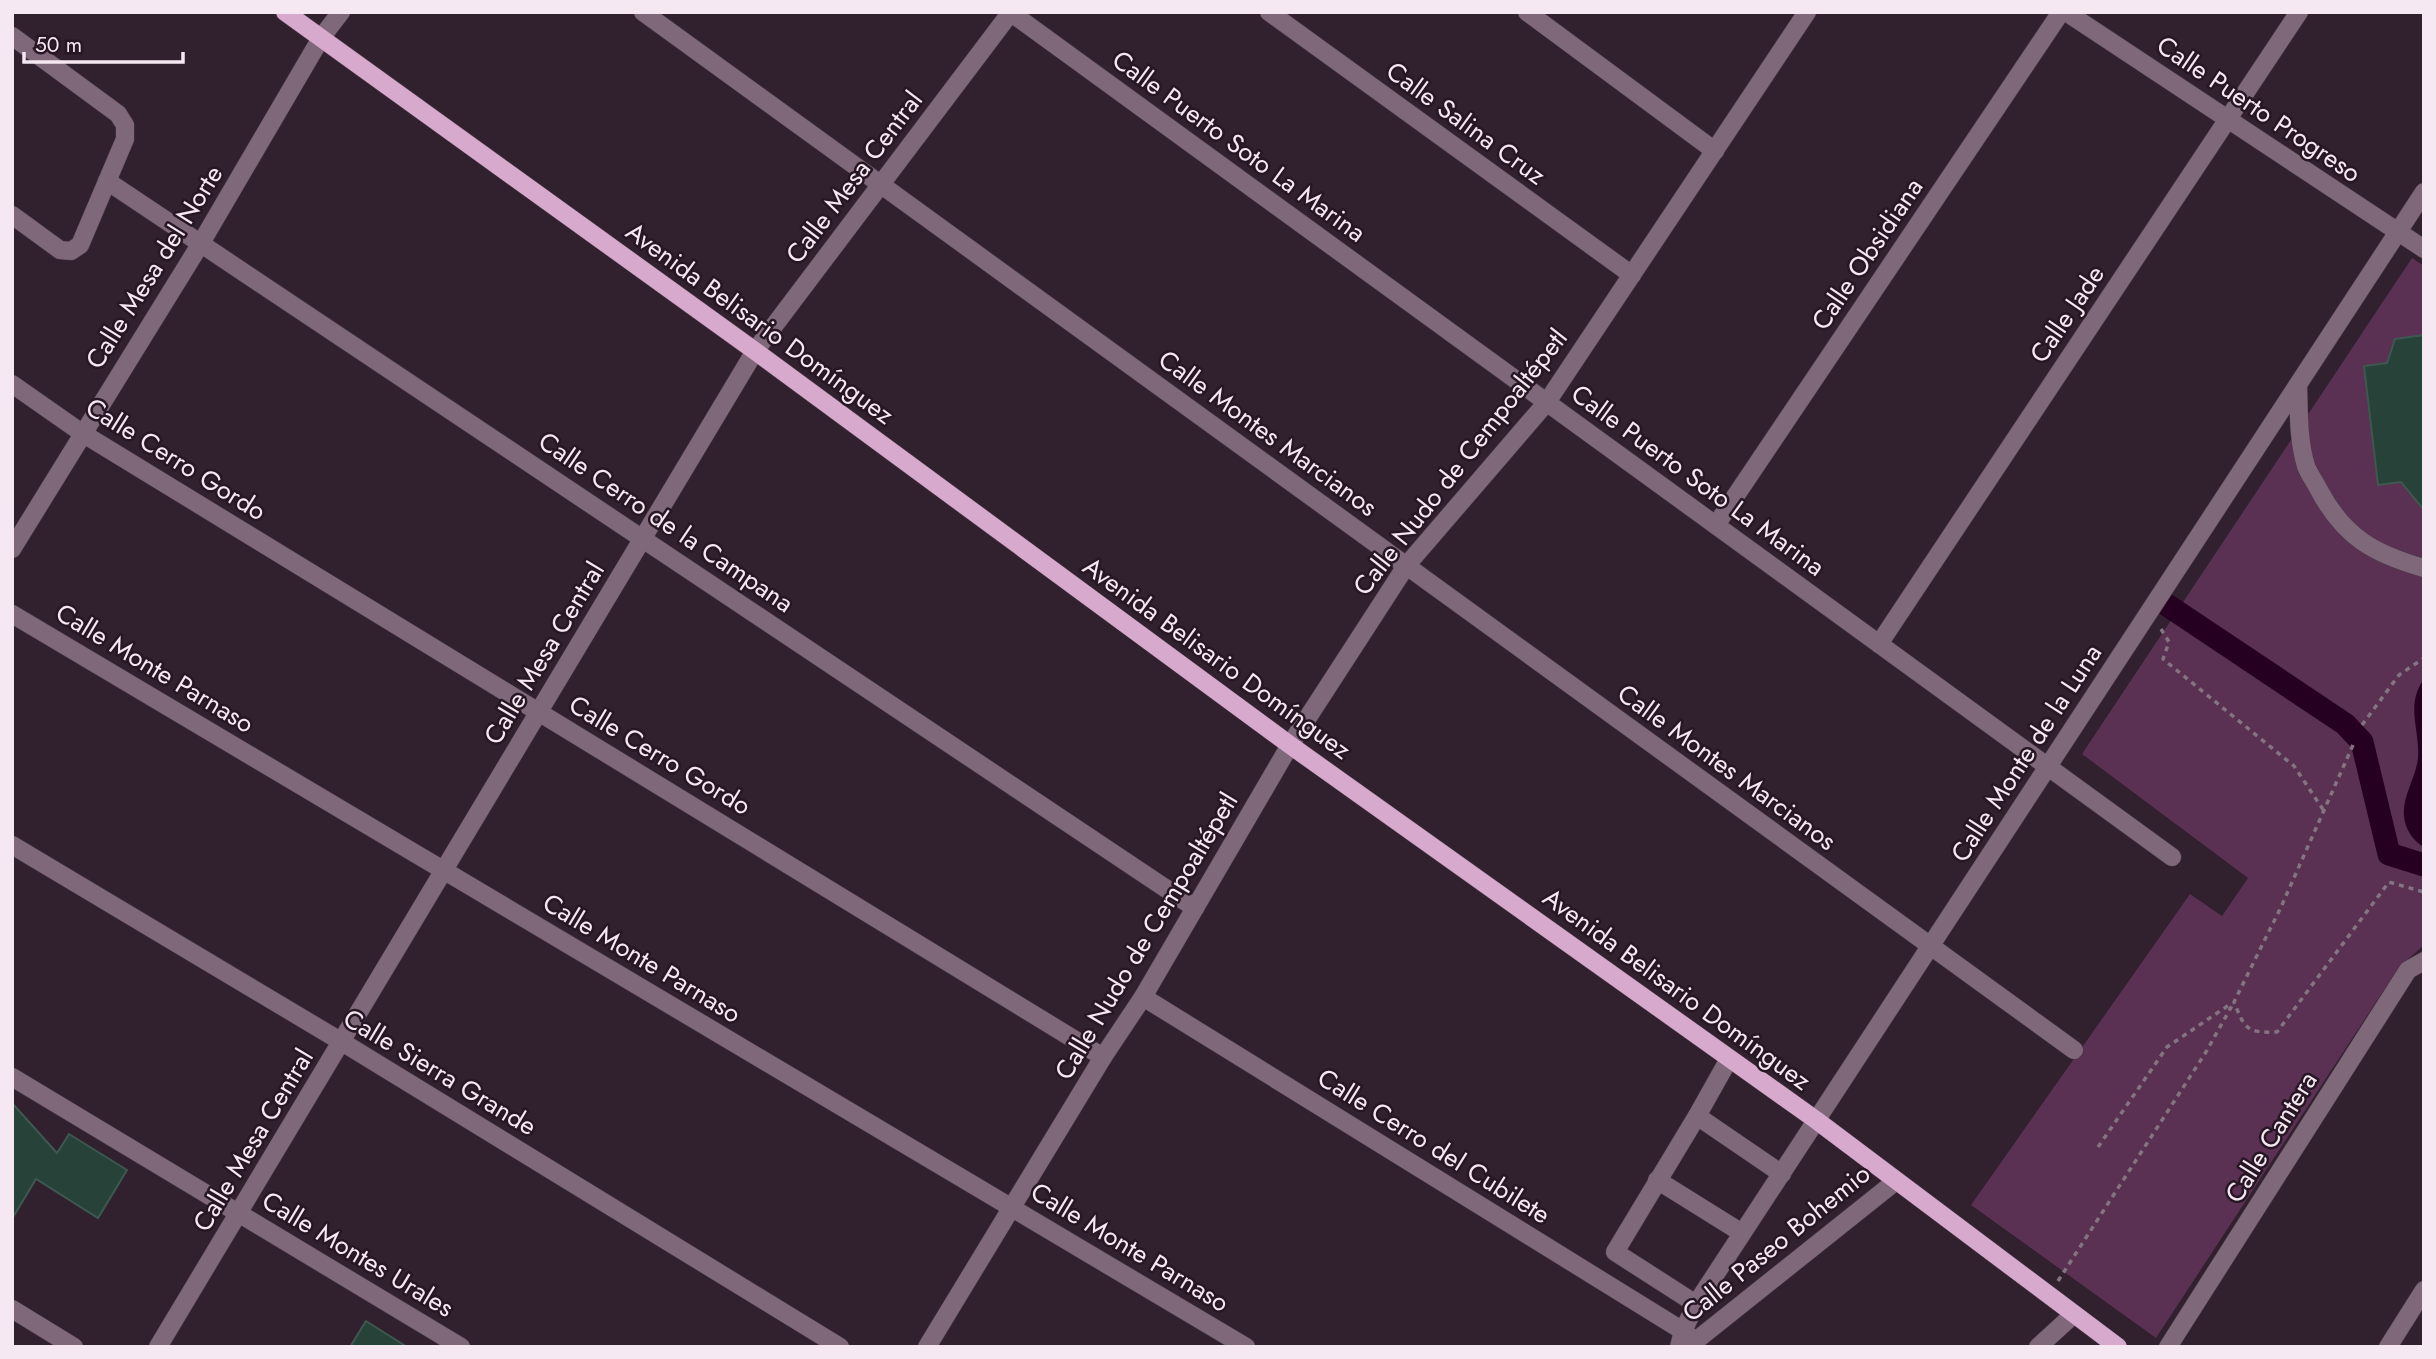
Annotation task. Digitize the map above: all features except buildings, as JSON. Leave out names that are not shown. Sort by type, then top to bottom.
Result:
[{"type":"main road","name":"Avenida Belisario Domínguez","points":[[285,12],[755,351],[1290,745],[1816,1121],[2118,1347]]},
{"type":"street","name":"Calle Mesa del Norte","points":[[12,549],[201,243],[321,38],[341,12]]},
{"type":"street","name":"Calle Montes Marcianos","points":[[643,12],[2074,1050]]},
{"type":"street","name":"Calle Mesa Central","points":[[158,1347],[755,351],[1011,12]]},
{"type":"street","name":"Calle Puerto Soto La Marina","points":[[1011,12],[2172,858]]},
{"type":"street","name":"Calle Salina Cruz","points":[[1269,12],[1632,275]]},
{"type":"street","points":[[1527,12],[1715,151]]},
{"type":"street","name":"Calle Puerto Progreso","points":[[2064,12],[2424,249]]},
{"type":"street","name":"Calle Obsidiana","points":[[1716,525],[2064,12]]},
{"type":"street","name":"Calle Jade","points":[[1879,643],[2299,12]]},
{"type":"street","name":"Calle Nudo de Cempoaltépetl","points":[[927,1347],[1103,1057],[1143,998],[1290,745],[1406,566],[1547,402],[1715,151],[1798,15]]},
{"type":"street","points":[[12,36],[118,114],[125,125],[125,139],[80,246],[71,251],[60,250],[12,215]]},
{"type":"street","name":"Calle Cerro de la Campana","points":[[107,181],[1195,908]]},
{"type":"street","name":"Calle Monte de la Luna","points":[[1687,1341],[1696,1304],[2424,192]]},
{"type":"street","name":"Calle Cerro Gordo","points":[[12,384],[82,433],[1103,1057]]},
{"type":"street","points":[[2298,385],[2299,427],[2306,467],[2331,512],[2358,539],[2379,552],[2424,568]]},
{"type":"street","name":"Calle Monte Parnaso","points":[[12,614],[1246,1347]]},
{"type":"street","name":"Calle Sierra Grande","points":[[12,845],[342,1042],[839,1347]]},
{"type":"street","name":"Calle Cantera","points":[[2168,1347],[2408,970],[2424,961]]},
{"type":"street","name":"Calle Cerro del Cubilete","points":[[1143,998],[1687,1341]]},
{"type":"street","points":[[1696,1304],[1615,1252],[1729,1059]]},
{"type":"street","name":"Calle Montes Urales","points":[[12,1077],[461,1347]]},
{"type":"street","points":[[1697,1116],[1782,1174]]},
{"type":"street","points":[[1657,1180],[1742,1233]]},
{"type":"street","name":"Calle Paseo Bohemio","points":[[1687,1341],[1896,1181]]},
{"type":"street","points":[[2388,1347],[2424,1290]]},
{"type":"street","points":[[12,1309],[75,1347]]},
{"type":"street","points":[[2038,1347],[2074,1314]]},
{"type":"path","points":[[2147,617],[2166,633],[2169,642],[2163,659],[2294,766],[2324,811]]},
{"type":"path","points":[[2362,726],[2399,675],[2424,658]]},
{"type":"path","points":[[2049,1295],[2206,1052],[2234,1002],[2281,907],[2353,745]]},
{"type":"path","points":[[2234,1002],[2243,1025],[2258,1033],[2277,1032],[2389,882],[2424,892]]},
{"type":"path","points":[[2098,1147],[2167,1047],[2234,1002]]},
{"type":"shaded area","points":[[2412,258],[2424,266],[2424,945],[2399,967],[2156,1338],[1971,1205],[2190,894],[2222,916],[2248,878],[2082,754]]},
{"type":"shaded area","points":[[2424,679],[2424,847],[2410,834],[2404,809],[2418,758],[2414,708],[2418,689]]},
{"type":"waterway","points":[[2167,605],[2345,724],[2362,742],[2389,854],[2424,865]]}]
